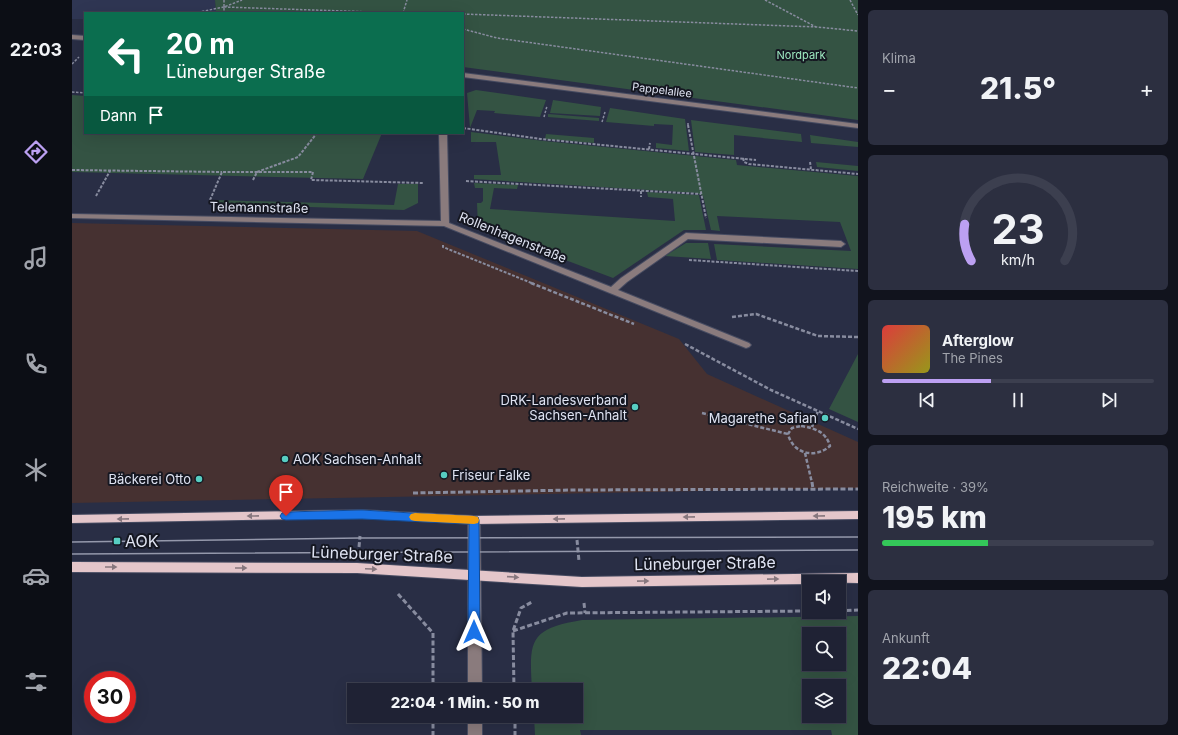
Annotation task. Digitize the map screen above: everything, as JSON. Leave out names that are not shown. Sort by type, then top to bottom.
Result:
[{"type":"main road","points":[[72,519],[362,514],[474,520],[858,515]]},
{"type":"main road","name":"Lüneburger Straße","points":[[72,567],[357,568],[582,582],[858,578]]},
{"type":"street","points":[[72,37],[84,38]]},
{"type":"street","name":"Pappelallee","points":[[464,75],[858,126]]},
{"type":"street","name":"Rollenhagenstraße","points":[[443,134],[445,224],[746,345]]},
{"type":"street","name":"Telemannstraße","points":[[72,216],[445,224]]},
{"type":"street","points":[[612,291],[624,280],[686,236],[841,244]]},
{"type":"street","points":[[474,520],[475,683]]},
{"type":"street","points":[[475,723],[475,735]]},
{"type":"path","points":[[224,0],[224,12]]},
{"type":"path","points":[[199,12],[224,7],[242,0]]},
{"type":"path","points":[[403,12],[407,0]]},
{"type":"path","points":[[765,0],[817,27]]},
{"type":"path","points":[[850,0],[858,16]]},
{"type":"path","points":[[224,7],[373,12]]},
{"type":"path","points":[[464,14],[817,27],[858,31]]},
{"type":"path","points":[[464,29],[497,38],[858,88]]},
{"type":"path","points":[[72,92],[84,93]]},
{"type":"path","points":[[693,105],[688,120],[693,153],[711,238],[714,262]]},
{"type":"path","points":[[464,128],[540,139],[756,159],[757,164]]},
{"type":"path","points":[[253,180],[257,172],[298,156],[316,134]]},
{"type":"path","points":[[540,139],[542,134]]},
{"type":"path","points":[[599,144],[600,139]]},
{"type":"path","points":[[649,149],[650,143]]},
{"type":"path","points":[[743,158],[744,162],[748,164],[858,174]]},
{"type":"path","points":[[810,162],[811,169]]},
{"type":"path","points":[[72,170],[313,172],[310,181],[445,181],[701,194]]},
{"type":"path","points":[[84,216],[111,171]]},
{"type":"path","points":[[202,219],[222,172]]},
{"type":"path","points":[[524,190],[525,184]]},
{"type":"path","points":[[582,187],[582,193]]},
{"type":"path","points":[[641,191],[641,197]]},
{"type":"path","points":[[657,258],[696,262],[858,271]]},
{"type":"path","points":[[711,331],[727,317],[756,314],[818,336],[858,337]]},
{"type":"path","points":[[729,367],[771,390],[858,428]]},
{"type":"path","points":[[812,427],[818,411]]},
{"type":"path","points":[[702,413],[788,434]]},
{"type":"path","points":[[801,426],[812,427],[822,431],[828,438],[830,446],[825,451],[816,454],[805,453],[795,448],[788,441],[788,434],[792,428],[801,426]]},
{"type":"path","points":[[805,453],[813,489]]},
{"type":"path","points":[[410,493],[572,490],[858,489]]},
{"type":"path","points":[[572,490],[585,613]]},
{"type":"path","points":[[357,568],[362,514]]},
{"type":"path","points":[[397,593],[433,633],[433,683]]},
{"type":"path","points":[[514,683],[513,631],[521,608],[538,598]]},
{"type":"path","points":[[846,610],[858,610]]},
{"type":"path","points":[[513,631],[567,613],[802,611]]},
{"type":"path","points":[[433,723],[433,735]]},
{"type":"path","points":[[514,723],[515,735]]},
{"type":"shaded area","points":[[72,0],[215,0],[216,12],[84,12],[84,19],[72,19]]},
{"type":"shaded area","points":[[72,223],[417,231],[679,339],[707,374],[858,442],[858,488],[72,503]]},
{"type":"green space","name":"Nordpark","points":[[215,0],[858,0],[858,120],[464,67],[464,12],[216,12]]},
{"type":"green space","points":[[476,90],[546,100],[540,117],[477,110],[470,128],[467,93]]},
{"type":"green space","points":[[72,95],[84,96],[84,134],[382,134],[363,179],[72,172]]},
{"type":"green space","points":[[553,100],[601,107],[600,116],[550,113]]},
{"type":"green space","points":[[610,108],[685,119],[689,151],[656,148],[656,143],[672,145],[673,125],[654,124],[654,126],[606,122]]},
{"type":"green space","points":[[548,114],[599,118],[599,121],[548,117]]},
{"type":"green space","points":[[691,120],[801,134],[802,142],[734,135],[734,155],[695,152]]},
{"type":"green space","points":[[471,132],[544,141],[736,160],[737,165],[858,176],[858,269],[717,260],[714,244],[851,251],[840,222],[717,216],[720,231],[711,230],[703,196],[697,193],[474,179],[474,175],[501,175],[496,142],[471,142]]},
{"type":"green space","points":[[546,134],[594,138],[594,143],[545,139]]},
{"type":"green space","points":[[810,135],[858,142],[858,147],[811,143]]},
{"type":"green space","points":[[816,162],[858,166],[858,171],[817,167]]},
{"type":"green space","points":[[474,183],[518,185],[517,189],[494,188],[490,209],[675,221],[673,199],[648,197],[647,192],[699,195],[706,230],[684,230],[613,278],[478,227],[477,203],[481,203],[483,201],[483,188],[475,188]]},
{"type":"green space","points":[[398,184],[418,184],[418,203],[404,210],[212,204],[214,200],[394,205]]},
{"type":"green space","points":[[686,243],[708,243],[711,259],[665,256]]},
{"type":"green space","points":[[858,354],[858,422],[829,409]]},
{"type":"green space","points":[[846,616],[858,616],[858,735],[832,735],[831,730],[580,730],[581,735],[535,735],[534,723],[583,723],[583,683],[532,683],[531,659],[536,640],[542,633],[551,628],[582,620],[802,617],[802,619],[846,619]]},
{"type":"tram line","points":[[72,542],[360,538],[858,537]]},
{"type":"tram line","points":[[72,554],[858,550]]},
{"type":"slow traffic","points":[[415,517],[474,520]]},
{"type":"place","name":"DRK-Landesverband Sachsen-Anhalt","points":[[635,407]]},
{"type":"place","name":"Magarethe Safian","points":[[825,418]]},
{"type":"place","name":"AOK Sachsen-Anhalt","points":[[285,459]]},
{"type":"place","name":"Friseur Falke","points":[[444,475]]},
{"type":"place","name":"Bäckerei Otto","points":[[199,479]]},
{"type":"place","name":"AOK","points":[[117,541]]},
{"type":"route","points":[[286,516],[362,514],[474,520],[474,632]]}]
